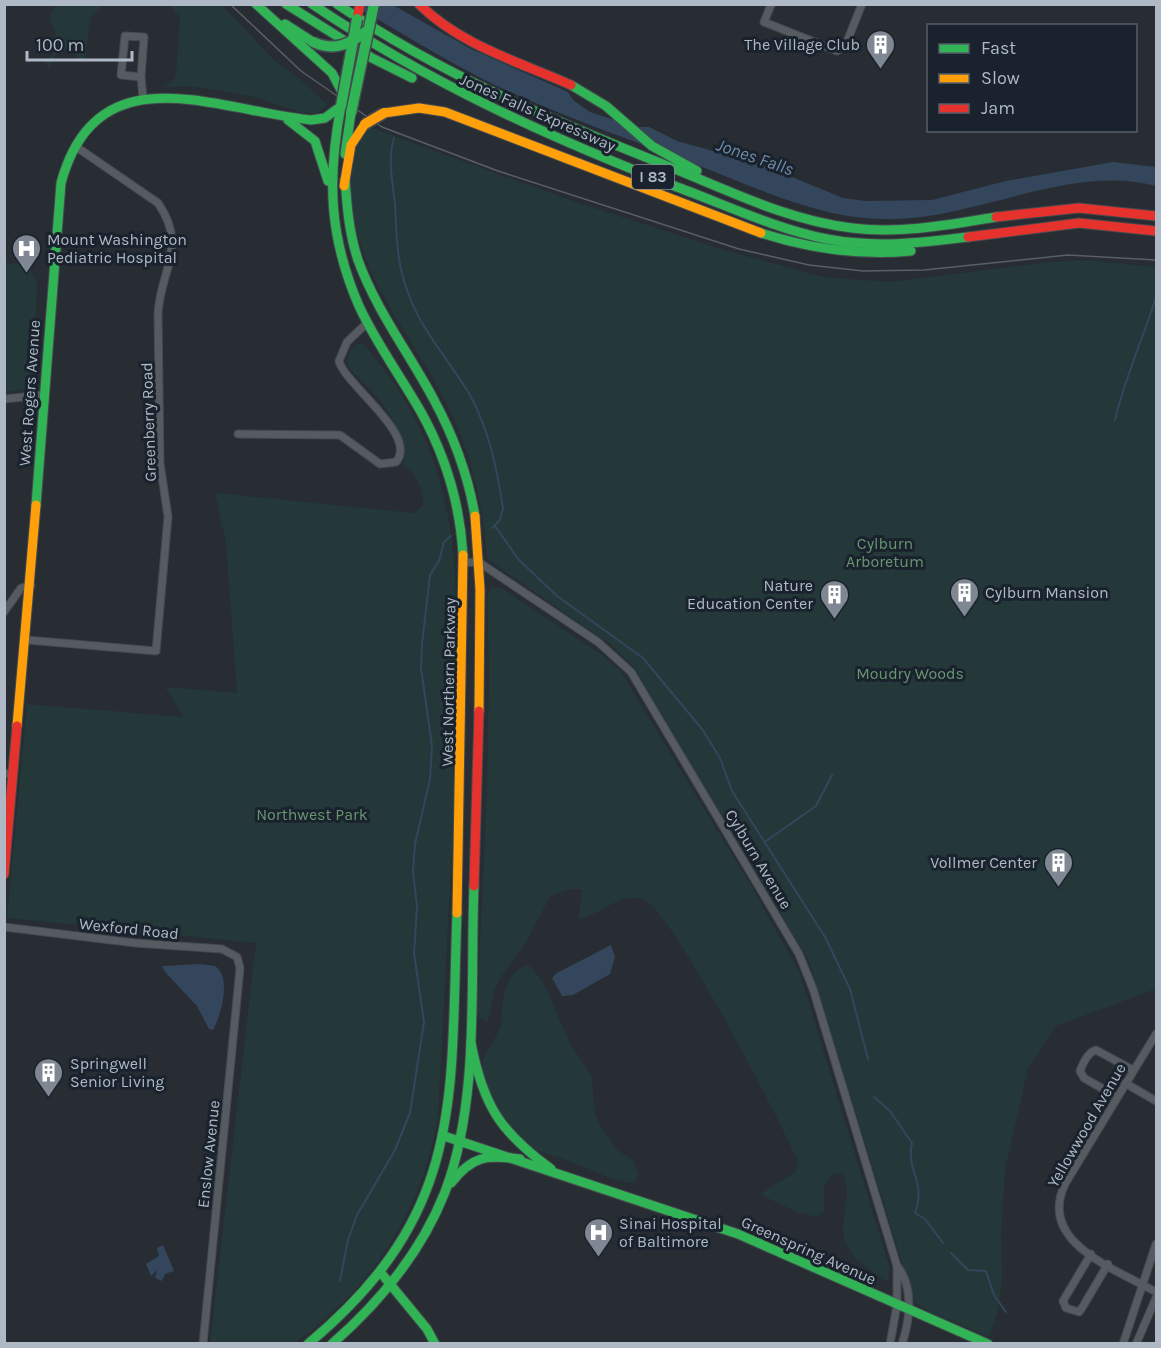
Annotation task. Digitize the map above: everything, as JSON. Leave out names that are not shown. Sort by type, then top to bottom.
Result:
[{"type":"main road","points":[[286,4],[395,70],[474,103]]},
{"type":"main road","name":"Jones Falls Expressway","points":[[312,4],[374,47],[474,103],[531,129],[760,219],[827,239],[900,244],[1079,223],[1156,231]]},
{"type":"main road","name":"Jones Falls Expressway","points":[[337,4],[420,58],[480,90],[765,205],[829,224],[876,230],[925,228],[1024,213],[1081,208],[1156,216]]},
{"type":"main road","name":"West Northern Parkway","points":[[332,1344],[374,1306],[392,1284],[422,1239],[445,1191],[459,1139],[468,1022],[478,763],[480,562],[472,496],[454,437],[435,398],[367,285],[350,235],[345,186],[346,110],[344,94],[360,4]]},
{"type":"main road","name":"West Northern Parkway","points":[[308,1343],[344,1314],[381,1273],[420,1210],[444,1136],[450,1081],[462,806],[464,562],[456,498],[438,444],[420,409],[367,324],[345,268],[332,197],[331,168],[374,4]]},
{"type":"main road","points":[[419,4],[438,23],[463,38],[571,85],[606,106],[645,142],[668,157],[765,205]]},
{"type":"main road","points":[[258,6],[310,46],[332,73],[344,94]]},
{"type":"main road","points":[[310,46],[333,48],[353,42],[368,30]]},
{"type":"main road","name":"West Rogers Avenue","points":[[4,874],[9,774],[27,639],[43,395],[61,183],[66,163],[75,146],[104,115],[125,103],[142,98],[183,99],[284,118],[321,119],[346,110]]},
{"type":"main road","points":[[345,186],[350,149],[363,125],[384,113],[419,108],[445,112],[756,231],[825,251],[848,254],[900,253],[1025,228]]},
{"type":"main road","name":"West Rogers Avenue","points":[[284,118],[304,130],[315,141],[325,166],[332,197]]},
{"type":"main road","points":[[468,1022],[479,1085],[492,1114],[523,1150],[551,1169]]},
{"type":"main road","name":"Greenspring Avenue","points":[[444,1136],[551,1169],[738,1234],[988,1344]]},
{"type":"main road","points":[[445,1191],[461,1169],[473,1160],[491,1156],[520,1159]]},
{"type":"main road","points":[[381,1273],[428,1329],[435,1344]]},
{"type":"street","points":[[771,5],[764,22],[833,50],[844,48],[862,4]]},
{"type":"street","points":[[141,77],[121,75],[125,36],[144,38],[142,98]]},
{"type":"street","name":"Greenberry Road","points":[[27,639],[156,651],[168,518],[160,463],[158,313],[161,292],[171,260],[173,240],[166,215],[158,203],[75,146]]},
{"type":"street","points":[[238,434],[332,433],[347,438],[380,464],[396,462],[400,452],[394,432],[372,402],[344,372],[339,361],[347,342],[367,324]]},
{"type":"street","points":[[4,399],[43,395]]},
{"type":"street","points":[[464,562],[480,562]]},
{"type":"street","name":"Cylburn Avenue","points":[[480,562],[598,642],[631,672],[807,969],[897,1266],[897,1305],[890,1344]]},
{"type":"street","points":[[4,612],[21,588],[31,585]]},
{"type":"street","name":"Wexford Road","points":[[4,927],[135,943],[222,950],[237,957],[240,968]]},
{"type":"street","name":"Enslow Avenue","points":[[202,1344],[240,968]]},
{"type":"street","name":"Yellowwood Avenue","points":[[1156,1034],[1065,1184],[1059,1201],[1059,1218],[1066,1234],[1091,1254],[1156,1292]]},
{"type":"street","points":[[1117,1097],[1082,1075],[1080,1071],[1090,1053],[1100,1051],[1133,1070]]},
{"type":"street","points":[[1125,1083],[1156,1101]]},
{"type":"street","points":[[1123,1344],[1156,1244]]},
{"type":"street","points":[[1091,1254],[1063,1301],[1066,1308],[1072,1312],[1079,1312],[1108,1264]]},
{"type":"street","name":"Cylburn Avenue","points":[[897,1266],[906,1279],[908,1310],[902,1344]]},
{"type":"street","points":[[1136,1344],[1156,1298]]},
{"type":"green space","points":[[56,5],[103,5],[90,18],[85,62],[77,60],[74,47],[57,52],[49,69],[45,61],[56,50],[55,32],[49,19]]},
{"type":"green space","points":[[165,5],[222,5],[274,60],[301,80],[328,105],[315,114],[300,112],[254,97],[192,86],[163,87],[174,80],[176,72],[180,18],[171,7]]},
{"type":"green space","name":"Cylburn Arboretum","points":[[369,127],[573,201],[724,250],[824,277],[889,282],[1049,262],[1086,260],[1156,267],[1156,989],[1056,1026],[1028,1069],[1005,1169],[1001,1234],[1002,1281],[997,1315],[989,1337],[930,1312],[914,1302],[809,961],[633,666],[610,644],[487,559],[476,485],[459,431],[437,385],[387,303],[361,246],[353,215],[351,166],[355,147]]},
{"type":"green space","points":[[4,263],[28,265],[37,282],[34,388],[5,392]]},
{"type":"green space","name":"Northwest Park","points":[[357,344],[363,344],[400,392],[426,442],[443,492],[452,543],[456,596],[452,765],[455,791],[438,1118],[423,1175],[400,1228],[367,1276],[348,1297],[310,1332],[293,1343],[266,1345],[210,1343],[256,943],[7,918],[27,704],[184,717],[165,687],[237,693],[226,543],[215,493],[414,513],[423,506],[419,483],[404,465],[402,442],[394,422],[382,403],[346,362],[350,351]]},
{"type":"green space","points":[[500,587],[602,655],[620,670],[753,889],[800,974],[890,1269],[888,1281],[864,1265],[845,1242],[843,1231],[847,1198],[842,1173],[832,1174],[824,1187],[824,1211],[817,1217],[797,1212],[763,1196],[763,1192],[796,1172],[798,1162],[749,1064],[700,976],[657,911],[643,899],[625,899],[579,918],[582,889],[569,889],[550,897],[524,946],[501,977],[494,992],[488,1023],[479,1017],[477,1008],[487,790],[489,669],[487,597],[491,588]]},
{"type":"green space","points":[[525,966],[530,966],[543,982],[570,1043],[592,1077],[594,1110],[600,1125],[617,1150],[634,1161],[639,1175],[633,1183],[597,1173],[538,1151],[517,1136],[492,1103],[483,1078],[483,1061],[500,1028],[508,982],[512,975]]},
{"type":"water","name":"Jones Falls","points":[[353,5],[393,5],[471,49],[568,92],[573,100],[590,112],[636,127],[649,127],[677,141],[760,164],[843,198],[866,201],[932,200],[1006,181],[1113,162],[1156,167],[1156,186],[1125,181],[1092,181],[1027,193],[929,216],[897,219],[871,219],[820,210],[770,194],[520,96],[459,66]]},
{"type":"water","points":[[611,945],[615,957],[610,974],[573,995],[562,996],[552,978],[557,973]]},
{"type":"water","points":[[200,964],[215,966],[223,979],[222,1006],[213,1030],[209,1029],[197,1006],[162,966]]},
{"type":"water","points":[[163,1245],[174,1271],[165,1274],[162,1281],[155,1278],[157,1270],[151,1276],[146,1264],[159,1256],[157,1248]]},
{"type":"waterway","points":[[394,138],[391,171],[403,279],[419,318],[477,408],[495,464],[503,508],[500,520],[492,528]]},
{"type":"waterway","points":[[1115,420],[1156,297]]},
{"type":"waterway","points":[[495,526],[519,560],[557,596],[643,658],[702,729],[720,758],[732,791],[825,937],[850,989],[868,1059]]},
{"type":"waterway","points":[[340,1281],[348,1240],[357,1215],[395,1150],[410,1113],[424,1022],[414,953],[417,907],[413,871],[415,844],[430,779],[432,746],[421,668],[422,644],[430,575],[439,561],[444,542],[451,536]]},
{"type":"waterway","points":[[766,841],[816,806],[832,775]]},
{"type":"waterway","points":[[874,1097],[890,1111],[912,1143],[911,1161],[919,1192],[915,1213],[925,1219],[943,1243]]},
{"type":"waterway","points":[[951,1253],[968,1270],[986,1271],[994,1295],[1006,1312]]},
{"type":"tram line","points":[[230,4],[301,71],[382,127],[498,171],[739,249],[809,265],[863,271],[924,270],[1068,255],[1156,260]]},
{"type":"traffic: fast","points":[[256,4],[332,73],[343,94]]},
{"type":"traffic: fast","points":[[286,4],[372,58],[412,78]]},
{"type":"traffic: fast","points":[[312,4],[400,59],[535,128],[629,168],[770,223],[808,235],[844,242],[915,243],[968,237]]},
{"type":"traffic: fast","points":[[337,4],[418,54],[501,96],[587,134],[784,212],[829,224],[870,230],[924,228],[996,217]]},
{"type":"traffic: fast","points":[[351,113],[374,4]]},
{"type":"traffic: fast","points":[[341,106],[357,19]]},
{"type":"traffic: fast","points":[[285,24],[313,42]]},
{"type":"traffic: fast","points":[[313,42],[328,46],[342,45],[368,30]]},
{"type":"traffic: fast","points":[[571,85],[606,106],[652,146],[697,171]]},
{"type":"traffic: fast","points":[[36,505],[61,183],[78,142],[102,116],[131,102],[164,98],[199,101],[311,120],[325,118],[341,106]]},
{"type":"traffic: fast","points":[[341,106],[333,183],[336,232],[342,256],[349,281],[366,320],[421,412],[438,446],[455,499],[463,555]]},
{"type":"traffic: fast","points":[[345,154],[351,113]]},
{"type":"traffic: fast","points":[[288,120],[315,141],[328,181]]},
{"type":"traffic: fast","points":[[345,179],[350,230],[358,260],[374,296],[448,428],[464,471],[475,516]]},
{"type":"traffic: fast","points":[[761,233],[835,250],[873,253],[911,251]]},
{"type":"traffic: fast","points":[[332,1344],[367,1311],[398,1275],[424,1236],[445,1192],[464,1119],[469,1080],[474,886]]},
{"type":"traffic: fast","points":[[308,1344],[359,1295],[397,1247],[423,1199],[439,1149],[448,1097],[453,1041],[457,913]]},
{"type":"traffic: fast","points":[[471,1043],[481,1084],[496,1115],[506,1129],[533,1156],[551,1169]]},
{"type":"traffic: fast","points":[[444,1136],[738,1234],[988,1344]]},
{"type":"traffic: fast","points":[[451,1183],[466,1167],[481,1159],[489,1157],[520,1159]]},
{"type":"traffic: fast","points":[[381,1273],[427,1329],[435,1344]]},
{"type":"traffic: slow","points":[[384,113],[419,108],[445,112],[761,233]]},
{"type":"traffic: slow","points":[[365,124],[384,113]]},
{"type":"traffic: slow","points":[[344,186],[351,145],[365,124]]},
{"type":"traffic: slow","points":[[17,726],[36,505]]},
{"type":"traffic: slow","points":[[475,516],[480,589],[479,711]]},
{"type":"traffic: slow","points":[[457,913],[463,555]]},
{"type":"traffic: jam","points":[[357,19],[360,4]]},
{"type":"traffic: jam","points":[[419,4],[435,18],[471,42],[571,85]]},
{"type":"traffic: jam","points":[[996,217],[1079,208],[1156,216]]},
{"type":"traffic: jam","points":[[968,237],[1079,223],[1156,231]]},
{"type":"traffic: jam","points":[[474,886],[479,711]]},
{"type":"traffic: jam","points":[[4,874],[17,726]]},
{"type":"place","name":"The Village Club","points":[[881,70]]},
{"type":"place","name":"Mount Washington Pediatric Hospital","points":[[26,274]]},
{"type":"place","name":"Cylburn Mansion","points":[[964,618]]},
{"type":"place","name":"Nature Education Center","points":[[834,620]]},
{"type":"place","name":"Vollmer Center","points":[[1058,888]]},
{"type":"place","name":"Springwell Senior Living","points":[[49,1098]]},
{"type":"place","name":"Sinai Hospital of Baltimore","points":[[598,1258]]},
{"type":"park label","name":"Moudry Woods","points":[[910,673]]}]
